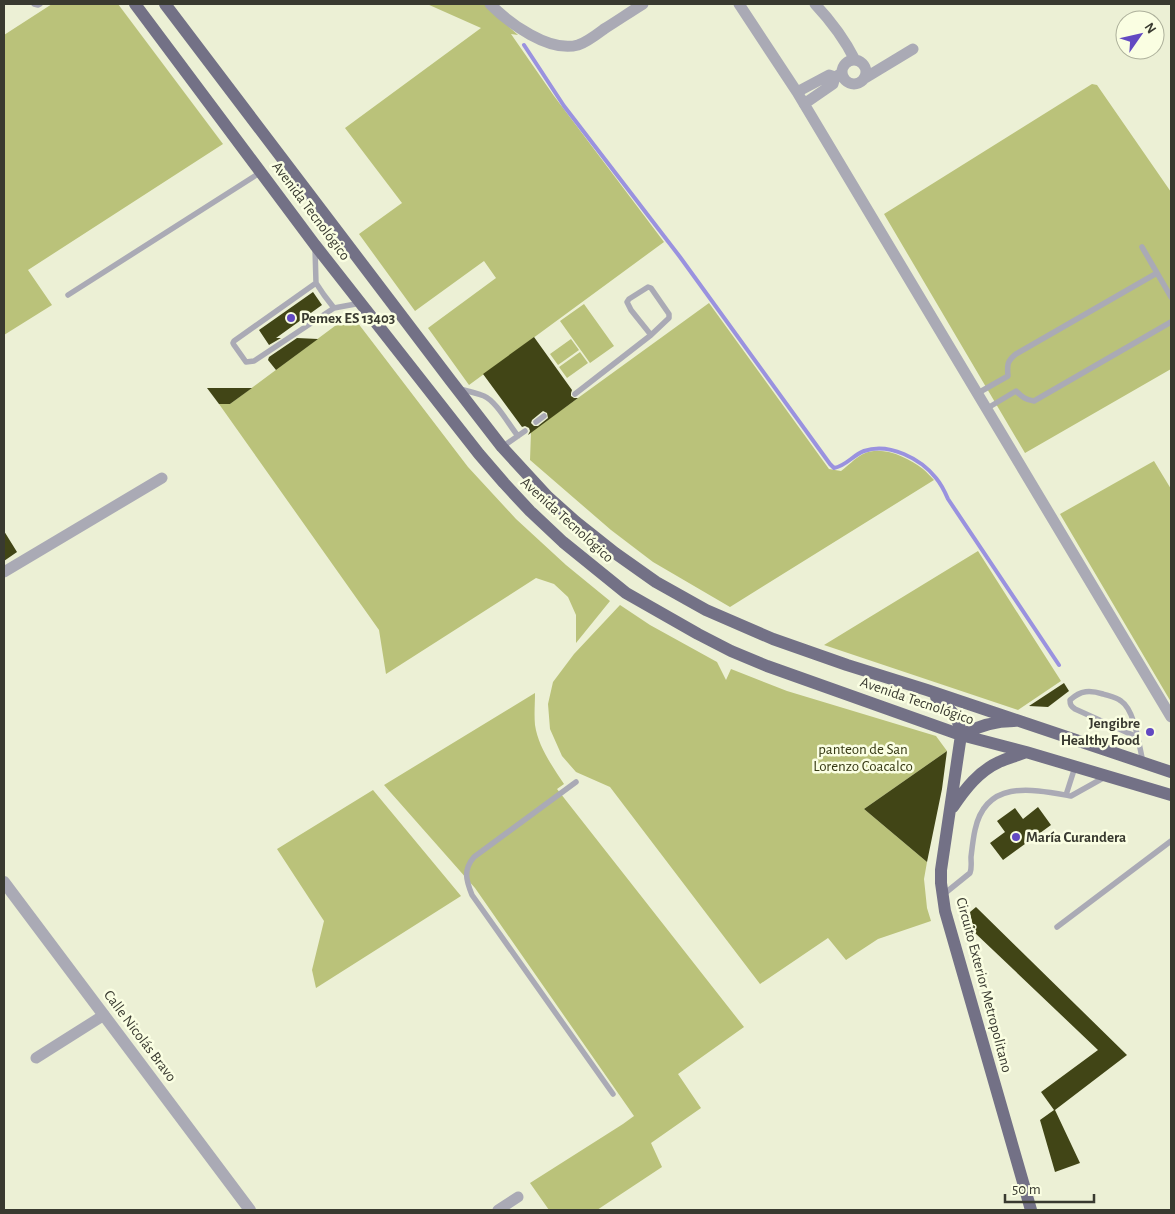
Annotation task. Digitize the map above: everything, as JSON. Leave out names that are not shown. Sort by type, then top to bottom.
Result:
[{"type":"main road","name":"Avenida Tecnológico","points":[[134,4],[315,245],[479,454],[530,511],[563,542],[626,593],[698,634],[767,666],[962,735],[1171,795]]},
{"type":"main road","name":"Avenida Tecnológico","points":[[165,4],[502,447],[548,497],[608,548],[656,582],[706,610],[782,642],[1171,772]]},
{"type":"main road","points":[[927,690],[951,710],[960,724],[962,735],[974,728],[995,723],[1008,721],[1024,722]]},
{"type":"main road","name":"Circuito Exterior Metropolitano","points":[[962,735],[941,870],[942,895],[948,926],[1031,1210]]},
{"type":"main road","points":[[950,811],[968,787],[988,768],[1000,761],[1026,752]]},
{"type":"street","points":[[490,4],[530,35],[549,44],[562,46],[576,45],[587,40],[643,4]]},
{"type":"street","points":[[739,4],[797,92],[1171,717]]},
{"type":"street","points":[[814,4],[824,14],[855,60],[864,65],[866,69],[865,78]]},
{"type":"street","points":[[797,92],[829,76],[839,75],[848,83],[855,85],[913,49]]},
{"type":"street","points":[[804,104],[833,84],[844,66],[855,60]]},
{"type":"street","points":[[4,572],[162,478]]},
{"type":"street","name":"Calle Nicolás Bravo","points":[[6,889],[104,1015],[250,1210]]},
{"type":"street","points":[[36,1058],[104,1015]]},
{"type":"street","points":[[498,1210],[518,1197]]},
{"type":"lane","points":[[34,4],[40,4]]},
{"type":"lane","points":[[68,295],[260,172]]},
{"type":"lane","points":[[315,245],[316,283],[334,308]]},
{"type":"lane","points":[[1142,247],[1171,297]]},
{"type":"lane","points":[[978,393],[1008,376],[1009,359],[1016,354],[1157,273]]},
{"type":"lane","points":[[316,283],[234,340],[234,345],[246,362],[254,361],[334,308],[362,303]]},
{"type":"lane","points":[[575,394],[651,334],[669,318],[651,288],[648,287],[629,299],[628,302],[631,310],[651,334]]},
{"type":"lane","points":[[986,409],[1016,391],[1022,397],[1034,401],[1171,322]]},
{"type":"lane","points":[[456,388],[484,396],[490,400],[518,436]]},
{"type":"lane","points":[[536,422],[544,416]]},
{"type":"lane","points":[[502,447],[525,431]]},
{"type":"lane","points":[[1137,737],[1075,709],[1070,704],[1070,700],[1092,690],[1123,702],[1130,714],[1137,737],[1143,762]]},
{"type":"lane","points":[[1066,795],[1075,767]]},
{"type":"lane","points":[[942,895],[970,873],[975,829],[979,817],[995,797],[1020,790],[1041,790],[1073,796],[1107,776]]},
{"type":"lane","points":[[576,782],[474,857],[467,868],[466,876],[472,895],[613,1094]]},
{"type":"lane","points":[[1057,927],[1171,841]]},
{"type":"green space","points":[[52,4],[118,4],[223,144],[28,270],[52,305],[4,335],[4,35]]},
{"type":"green space","points":[[427,4],[484,4],[518,35],[511,34],[554,96],[664,242],[469,385],[428,328],[496,278],[484,261],[415,311],[359,234],[402,203],[345,128],[481,28]]},
{"type":"green space","points":[[1092,84],[1097,85],[1171,192],[1171,369],[1025,453],[884,214]]},
{"type":"green space","points":[[709,303],[829,469],[841,471],[863,454],[878,451],[910,460],[934,480],[730,607],[653,562],[611,530],[530,460],[531,432]]},
{"type":"green space","points":[[584,304],[614,346],[590,363],[560,321]]},
{"type":"green space","points":[[351,314],[468,467],[516,519],[566,565],[610,601],[576,643],[576,615],[568,597],[554,584],[536,578],[386,674],[379,630],[219,404],[230,404]]},
{"type":"green space","points":[[571,339],[579,350],[558,365],[550,354]]},
{"type":"green space","points":[[580,352],[588,363],[567,378],[559,367]]},
{"type":"green space","points":[[1154,461],[1171,489],[1171,702],[1060,514]]},
{"type":"green space","points":[[978,551],[1061,681],[1018,710],[824,645]]},
{"type":"green space","name":"panteon de San Lorenzo Coacalco","points":[[620,605],[650,625],[717,662],[726,680],[731,669],[787,691],[936,736],[947,751],[864,809],[927,862],[924,879],[927,908],[931,921],[878,939],[846,960],[828,938],[760,984],[610,787],[576,772],[562,756],[550,729],[548,704],[553,682],[574,654]]},
{"type":"green space","points":[[535,693],[535,721],[539,741],[564,784],[557,789],[744,1027],[678,1074],[701,1108],[651,1143],[662,1167],[597,1210],[549,1210],[530,1183],[634,1116],[475,888],[384,785]]},
{"type":"green space","points":[[373,790],[461,896],[316,988],[312,970],[324,921],[277,849]]},
{"type":"building","name":"Pemex ES 13403","points":[[313,292],[322,305],[276,338],[281,338],[269,345],[259,330]]},
{"type":"building","points":[[534,337],[572,390],[571,396],[578,398],[528,435],[529,428],[522,427],[483,374]],"holes":[[[543,411],[547,413],[548,418],[538,426],[534,426],[531,423]]]},
{"type":"building","points":[[297,338],[318,339],[276,370],[268,360],[269,357]]},
{"type":"building","points":[[207,388],[252,388],[230,404],[219,404]]},
{"type":"building","points":[[4,531],[17,552],[4,561]]},
{"type":"building","points":[[1064,683],[1069,691],[1048,707],[1029,706]]},
{"type":"building","points":[[947,751],[942,789],[927,862],[864,809]]},
{"type":"building","name":"María Curandera","points":[[1038,807],[1051,825],[1003,860],[990,843],[1005,832],[997,821],[1015,808],[1023,819]]},
{"type":"building","points":[[976,907],[1127,1055],[1055,1110],[1080,1163],[1055,1172],[1040,1120],[1054,1110],[1041,1092],[1098,1050],[974,932],[970,912]]},
{"type":"waterway","points":[[524,45],[564,106],[680,257],[830,464],[834,468],[838,467],[864,451],[884,449],[904,454],[930,471],[940,483],[948,499],[1059,665]]},
{"type":"place","name":"Pemex ES 13403","points":[[291,318]]},
{"type":"place","name":"Jengibre Healthy Food","points":[[1150,732]]},
{"type":"place","name":"María Curandera","points":[[1016,837]]}]
